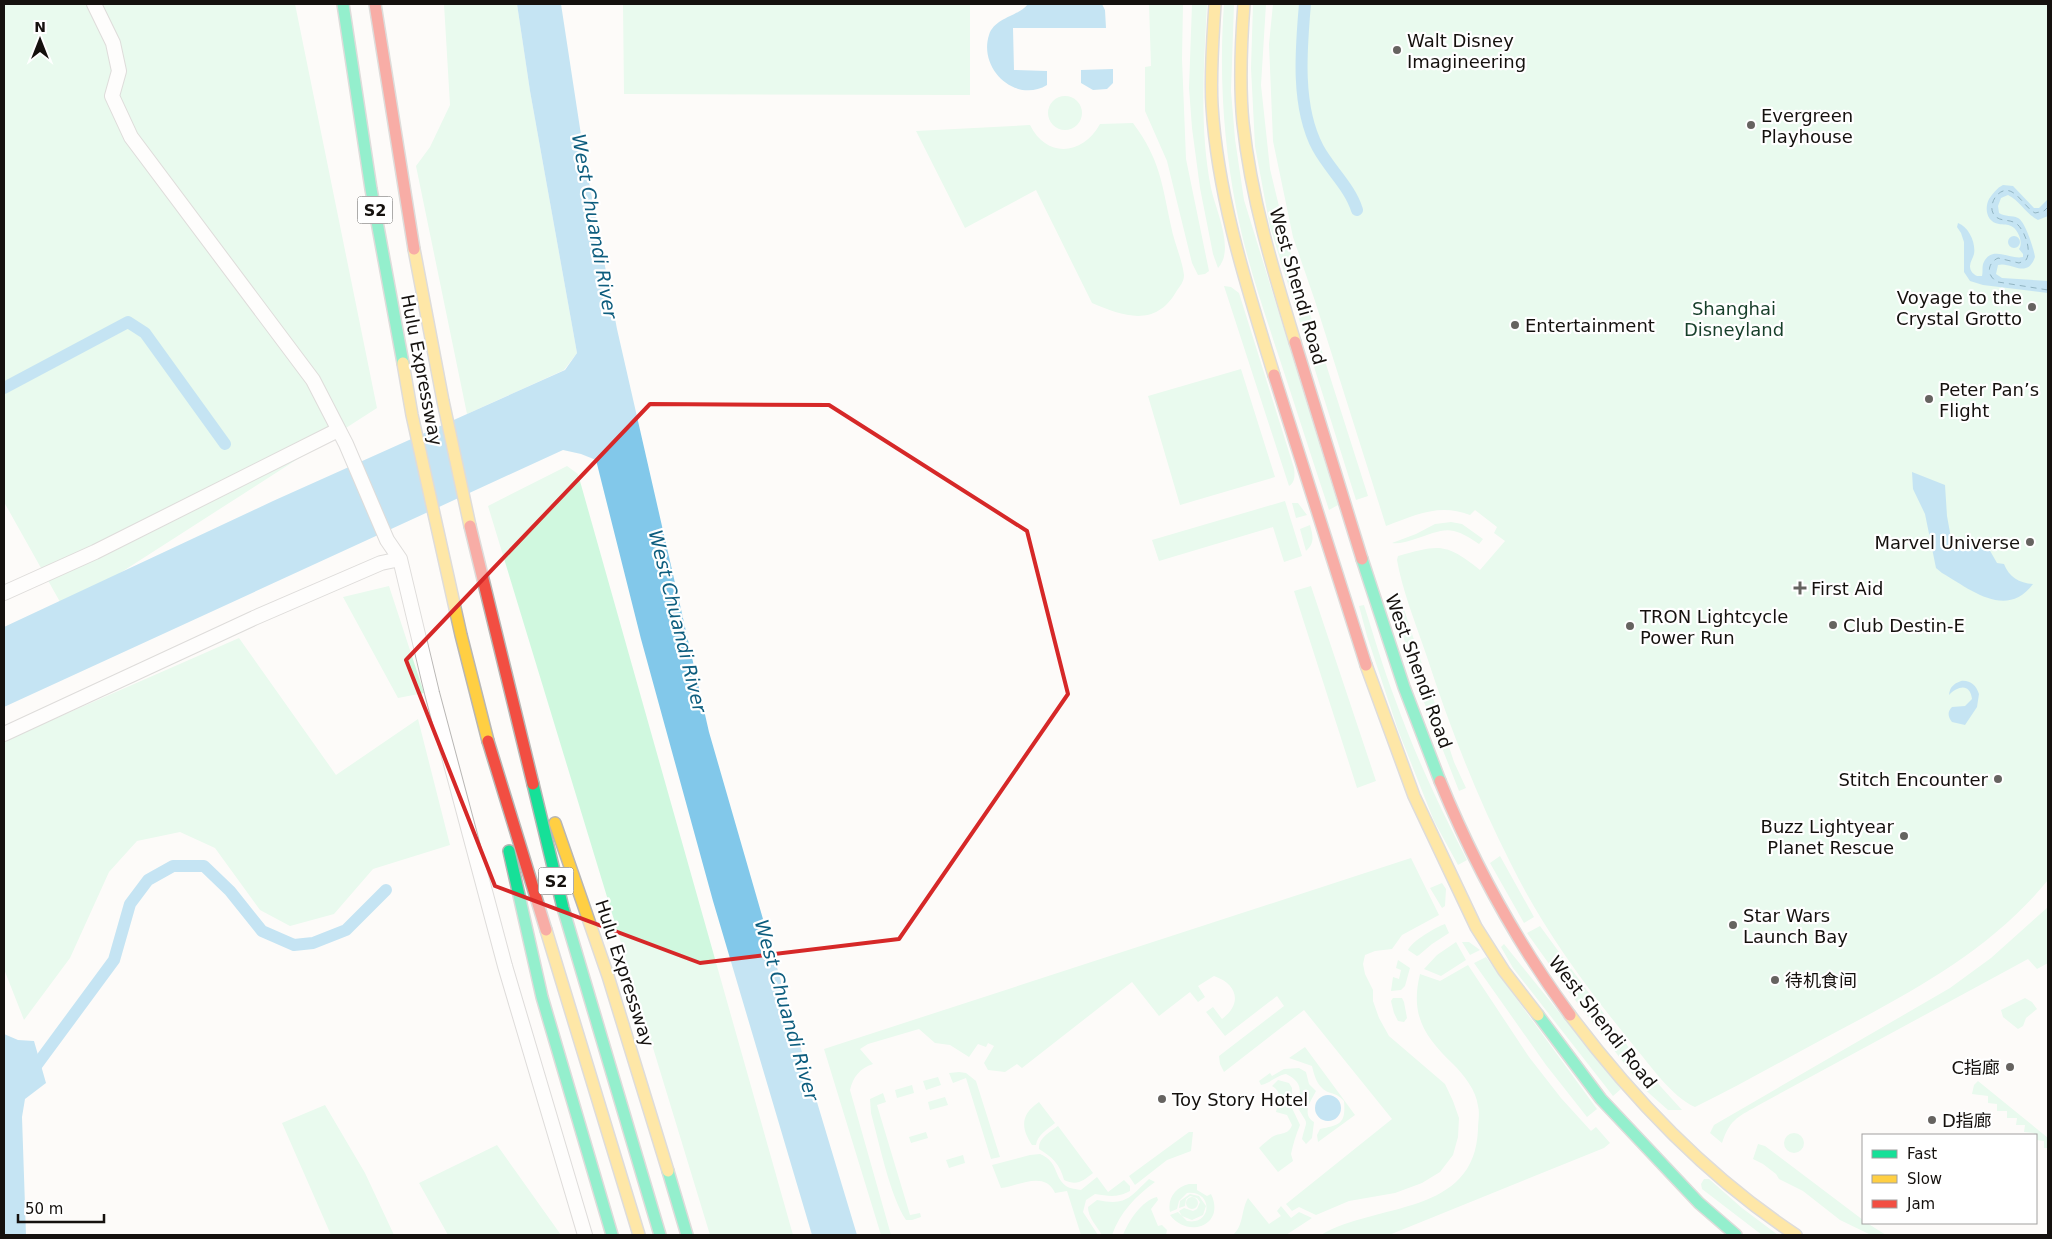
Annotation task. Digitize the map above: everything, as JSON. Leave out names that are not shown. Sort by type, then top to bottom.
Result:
[{"type":"main road","name":"Hulu Expressway","points":[[343,4],[371,189],[412,415],[438,537],[487,738],[531,958],[612,1235]]},
{"type":"main road","name":"Hulu Expressway","points":[[375,4],[403,185],[443,401],[469,522],[563,908],[660,1235]]},
{"type":"main road","points":[[1215,4],[1212,47],[1212,106],[1220,171],[1229,222],[1259,326],[1374,690],[1414,796],[1476,927],[1504,971],[1601,1099],[1699,1203],[1736,1235]]},
{"type":"main road","name":"West Shendi Road","points":[[1244,4],[1241,77],[1242,111],[1258,217],[1376,602],[1426,742],[1457,820],[1474,856],[1525,949],[1557,995],[1620,1078],[1715,1176],[1760,1212],[1796,1235]]},
{"type":"main road","name":"Hulu Expressway","points":[[519,725],[590,920],[687,1235]]},
{"type":"main road","name":"Hulu Expressway","points":[[487,738],[639,1235]]},
{"type":"street","points":[[94,4],[112,43],[119,71],[112,96],[131,137],[313,380],[346,444],[387,540],[400,559],[432,693],[504,966],[585,1235]]},
{"type":"street","points":[[4,593],[95,552],[338,430]]},
{"type":"street","points":[[4,734],[263,614],[381,562],[400,559]]},
{"type":"highlighted area","points":[[650,404],[829,405],[1027,531],[1068,694],[899,939],[700,963],[495,886],[406,660]]},
{"type":"green space","points":[[4,4],[295,4],[377,408],[64,609],[4,502]]},
{"type":"green space","points":[[444,4],[517,4],[530,91],[577,353],[564,370],[467,414],[416,166],[430,147],[450,105]]},
{"type":"green space","points":[[623,4],[970,4],[970,95],[624,94]]},
{"type":"green space","points":[[1149,4],[1183,4],[1182,59],[1186,159],[1209,271],[1205,274],[1198,275],[1192,263],[1167,161],[1145,111],[1145,67],[1151,66]]},
{"type":"green space","points":[[1192,4],[1207,4],[1204,73],[1205,142],[1211,188],[1225,241],[1223,260],[1218,268],[1213,254],[1200,188],[1192,128],[1189,88]]},
{"type":"green space","points":[[1224,4],[1234,4],[1231,91],[1235,139],[1244,200],[1338,505],[1329,510],[1259,296],[1240,225],[1228,156],[1223,106]]},
{"type":"green space","points":[[1253,4],[1266,4],[1261,85],[1270,169],[1289,248],[1368,496],[1356,500],[1270,227],[1255,146],[1251,68]]},
{"type":"green space","name":"Shanghai Disneyland","points":[[1273,4],[2048,4],[2048,880],[2025,906],[1999,930],[1944,971],[1884,1006],[1695,1107],[1678,1096],[1654,1071],[1600,1003],[1567,958],[1537,912],[1499,839],[1455,736],[1406,596],[1399,572],[1398,556],[1441,548],[1458,554],[1480,570],[1505,541],[1494,533],[1497,527],[1475,510],[1470,515],[1448,510],[1438,510],[1386,526],[1293,237],[1273,141],[1269,44]]},
{"type":"green space","points":[[1065,96],[1077,101],[1082,113],[1077,125],[1065,130],[1053,125],[1048,113],[1053,101]]},
{"type":"green space","points":[[1133,123],[1155,160],[1184,275],[1182,284],[1168,303],[1158,311],[1138,316],[1115,312],[1092,303],[1036,190],[965,228],[916,131],[1030,125],[1037,136],[1046,144],[1055,148],[1065,149],[1075,147],[1084,142],[1100,124]]},
{"type":"green space","points":[[1224,286],[1231,287],[1239,293],[1294,468],[1294,479],[1289,486]]},
{"type":"green space","points":[[1241,369],[1275,477],[1180,505],[1148,396]]},
{"type":"green space","points":[[567,466],[578,474],[793,1235],[710,1235],[488,506]]},
{"type":"green space","points":[[1285,501],[1302,556],[1284,562],[1273,527],[1159,561],[1152,540]]},
{"type":"green space","points":[[1292,503],[1298,503],[1307,515],[1296,518]]},
{"type":"green space","points":[[1451,522],[1462,524],[1483,539],[1479,544],[1460,533],[1446,530],[1404,542],[1392,543],[1435,524]]},
{"type":"green space","points":[[1310,525],[1312,539],[1311,545],[1306,551],[1300,529]]},
{"type":"green space","points":[[389,586],[424,693],[398,698],[343,597]]},
{"type":"green space","points":[[1311,586],[1376,781],[1357,788],[1294,591]]},
{"type":"green space","points":[[1399,594],[1454,762],[1466,788],[1459,791],[1422,697],[1391,597]]},
{"type":"green space","points":[[1364,605],[1386,676],[1419,761],[1467,860],[1458,865],[1434,821],[1398,730],[1367,636],[1359,606]]},
{"type":"green space","points":[[239,638],[336,775],[418,719],[450,845],[373,869],[334,914],[290,926],[260,910],[215,848],[180,832],[137,841],[109,872],[70,958],[24,1020],[4,969],[4,741]]},
{"type":"green space","points":[[1500,856],[1534,917],[1524,923],[1490,863]]},
{"type":"green space","points":[[1411,858],[1439,915],[1402,935],[1392,949],[1375,951],[1365,955],[1363,964],[1365,974],[1373,990],[1373,1001],[1379,1018],[1389,1036],[1445,1084],[1453,1101],[1459,1118],[1458,1137],[1453,1155],[1440,1172],[1422,1183],[1395,1193],[1349,1201],[1316,1215],[1299,1207],[1292,1211],[1286,1204],[1392,1119],[1304,1010],[1224,1072],[1219,1056],[1284,1006],[1277,996],[1225,1036],[1206,1012],[1213,1007],[1222,1019],[1233,1007],[1234,994],[1228,984],[1222,979],[1214,976],[1198,986],[1205,997],[1198,1002],[1190,992],[1159,1016],[1132,982],[1022,1068],[1017,1064],[1005,1072],[988,1070],[984,1063],[994,1046],[988,1043],[986,1047],[978,1044],[969,1057],[950,1045],[935,1043],[919,1029],[868,1044],[860,1049],[873,1064],[864,1068],[858,1074],[850,1090],[891,1235],[881,1235],[824,1049]]},
{"type":"green space","points":[[1442,883],[1446,889],[1445,906],[1442,908],[1430,888]]},
{"type":"green space","points":[[2048,907],[2048,963],[2037,969],[2028,959],[1757,1106],[1731,1124],[1722,1143],[1710,1133],[1714,1125],[1950,988],[1991,958]]},
{"type":"green space","points":[[1445,924],[1449,933],[1419,955],[1417,956],[1408,950],[1410,946],[1430,931]]},
{"type":"green space","points":[[1540,926],[1643,1067],[1634,1076],[1569,992],[1527,933]]},
{"type":"green space","points":[[1456,942],[1466,960],[1441,976],[1424,969],[1437,955]]},
{"type":"green space","points":[[1462,942],[1469,942],[1480,950],[1470,955]]},
{"type":"green space","points":[[1504,944],[1621,1089],[1613,1096],[1513,968],[1501,947]]},
{"type":"green space","points":[[1486,957],[1597,1109],[1587,1117],[1546,1065],[1474,963]]},
{"type":"green space","points":[[1398,960],[1410,968],[1405,986],[1401,990],[1391,991],[1393,977],[1399,979],[1401,970],[1396,968]]},
{"type":"green space","points":[[1468,965],[1529,1057],[1561,1098],[1591,1131],[1596,1127],[1610,1143],[1604,1148],[1389,1235],[1321,1235],[1343,1225],[1419,1203],[1442,1193],[1460,1178],[1473,1157],[1479,1115],[1475,1094],[1457,1068],[1427,1034],[1418,1013],[1417,1001],[1420,974],[1440,981]]},
{"type":"green space","points":[[1393,998],[1402,998],[1404,1002],[1407,1018],[1404,1022],[1398,1021],[1394,1013],[1391,1001]]},
{"type":"green space","points":[[2025,998],[2032,1002],[2037,1009],[2026,1018],[2023,1026],[2018,1029],[2003,1017],[2001,1010]]},
{"type":"green space","points":[[1305,1047],[1355,1115],[1318,1142],[1317,1135],[1320,1129],[1337,1124],[1343,1119],[1344,1101],[1321,1087],[1312,1066],[1289,1058]]},
{"type":"green space","points":[[1299,1068],[1306,1072],[1309,1084],[1316,1091],[1308,1107],[1308,1115],[1314,1122],[1312,1138],[1306,1144],[1302,1139],[1306,1122],[1298,1108],[1300,1088],[1296,1081],[1286,1074],[1261,1085],[1259,1081],[1270,1073],[1272,1076],[1284,1069]]},
{"type":"green space","points":[[949,1073],[966,1073],[976,1081],[1000,1157],[991,1159],[966,1078],[953,1083]]},
{"type":"green space","points":[[938,1077],[941,1085],[926,1090],[923,1081]]},
{"type":"green space","points":[[1652,1077],[1682,1110],[1668,1110],[1642,1087]]},
{"type":"green space","points":[[1278,1080],[1289,1083],[1292,1088],[1292,1108],[1300,1125],[1291,1154],[1293,1161],[1278,1172],[1259,1148],[1272,1137],[1288,1131],[1292,1125],[1287,1115],[1276,1112],[1279,1095],[1272,1086]]},
{"type":"green space","points":[[1978,1081],[2048,1138],[2048,1148],[2044,1148],[2044,1141],[2037,1140],[2037,1134],[2024,1132],[2025,1125],[2016,1125],[2017,1118],[2007,1118],[2007,1111],[1997,1111],[1997,1104],[1988,1103],[1988,1096],[1972,1094],[1974,1085]]},
{"type":"green space","points":[[912,1085],[914,1093],[897,1098],[895,1090]]},
{"type":"green space","points":[[883,1093],[886,1102],[877,1105],[910,1215],[920,1213],[921,1217],[912,1220],[906,1220],[895,1197],[871,1113],[870,1099]]},
{"type":"green space","points":[[945,1097],[948,1105],[930,1110],[928,1102]]},
{"type":"green space","points":[[1039,1102],[1055,1123],[1041,1135],[1036,1145],[1032,1145],[1028,1139],[1024,1122],[1028,1112]]},
{"type":"green space","points":[[325,1105],[365,1173],[394,1235],[331,1235],[282,1123]]},
{"type":"green space","points":[[1058,1126],[1093,1173],[1080,1182],[1073,1183],[1064,1180],[1055,1162],[1039,1149],[1042,1138]]},
{"type":"green space","points":[[926,1132],[928,1138],[911,1143],[909,1137]]},
{"type":"green space","points":[[1189,1132],[1193,1132],[1191,1151],[1167,1160],[1135,1185],[1129,1176]]},
{"type":"green space","points":[[1790,1133],[1798,1133],[1804,1139],[1804,1147],[1798,1153],[1790,1153],[1784,1147],[1784,1139]]},
{"type":"green space","points":[[1758,1144],[1765,1146],[1862,1219],[1862,1224],[1869,1224],[1886,1235],[1871,1235],[1840,1220],[1803,1191],[1779,1179],[1776,1174],[1763,1164],[1753,1159]]},
{"type":"green space","points":[[497,1145],[561,1235],[448,1235],[419,1183]]},
{"type":"green space","points":[[1040,1154],[1050,1161],[1059,1178],[1069,1188],[1081,1190],[1097,1177],[1108,1192],[1124,1180],[1130,1186],[1130,1191],[1121,1195],[1095,1194],[1086,1200],[1083,1212],[1098,1235],[1081,1235],[1067,1191],[1055,1193],[1051,1186],[1045,1182],[1038,1181],[1001,1188],[992,1165]]},
{"type":"green space","points":[[963,1155],[965,1163],[949,1168],[946,1160]]},
{"type":"green space","points":[[1149,1179],[1155,1182],[1129,1205],[1119,1219],[1112,1235],[1102,1235],[1091,1218],[1088,1207],[1097,1200],[1115,1202],[1126,1199]]},
{"type":"green space","points":[[1704,1179],[1709,1179],[1742,1208],[1778,1235],[1762,1235],[1702,1189],[1701,1184]]},
{"type":"green space","points":[[1189,1184],[1197,1184],[1197,1190],[1207,1196],[1211,1194],[1214,1205],[1213,1214],[1209,1221],[1195,1227],[1186,1226],[1170,1215],[1178,1212],[1187,1221],[1195,1221],[1205,1214],[1205,1202],[1202,1197],[1187,1193],[1179,1201],[1177,1209],[1170,1212],[1171,1198],[1176,1190]]},
{"type":"green space","points":[[1190,1194],[1199,1196],[1206,1206],[1203,1215],[1192,1220],[1182,1216],[1179,1211],[1184,1208],[1193,1211],[1197,1209],[1200,1202],[1197,1198],[1190,1196],[1186,1199],[1185,1206],[1179,1208],[1180,1201]]},
{"type":"green space","points":[[1157,1197],[1158,1200],[1151,1209],[1158,1226],[1162,1225],[1167,1230],[1166,1235],[1123,1235],[1128,1224],[1141,1207],[1146,1202]]},
{"type":"green space","points":[[1190,1197],[1194,1197],[1198,1203],[1194,1209],[1190,1209],[1186,1205],[1186,1201]]},
{"type":"green space","points":[[1248,1198],[1269,1224],[1281,1216],[1277,1211],[1281,1206],[1291,1218],[1299,1212],[1312,1218],[1286,1235],[1233,1235],[1239,1227]]},
{"type":"water","name":"West Chuandi River","points":[[517,4],[561,4],[585,161],[617,329],[709,732],[857,1235],[812,1235],[713,901],[641,639],[596,460],[563,450],[4,707],[4,627],[273,501],[565,370],[577,353],[530,91]]},
{"type":"water","points":[[1028,4],[1102,4],[1105,10],[1106,28],[1013,28],[1014,70],[1047,71],[1047,85],[1035,90],[1023,90],[1002,80],[994,71],[989,60],[987,48],[989,35],[996,24],[1019,12]]},
{"type":"water","points":[[1113,69],[1113,83],[1107,89],[1093,90],[1081,83],[1081,70]]},
{"type":"water","points":[[2003,185],[2013,186],[2034,208],[2039,208],[2048,199],[2048,216],[2038,220],[2008,195],[2001,198],[1998,206],[1999,213],[2021,220],[2029,236],[2035,257],[2032,264],[2023,269],[2003,264],[1998,265],[1996,274],[2002,278],[2048,281],[2048,293],[1983,285],[1970,281],[1964,272],[1964,242],[1957,227],[1958,223],[1965,228],[1973,240],[1974,254],[1970,268],[1977,276],[1982,276],[1983,264],[1986,258],[1991,255],[2001,254],[2023,257],[2019,249],[2020,239],[2015,229],[2010,225],[1995,223],[1989,218],[1987,211],[1989,199]]},
{"type":"water","points":[[2012,236],[2016,236],[2020,242],[2016,248],[2012,248],[2008,244],[2008,240]]},
{"type":"water","points":[[1912,472],[1945,485],[1951,538],[1953,540],[1985,542],[1997,563],[2004,564],[2015,578],[2033,584],[2022,595],[2011,600],[2000,601],[1988,598],[1964,587],[1936,568],[1925,514],[1913,489]]},
{"type":"water","points":[[1961,681],[1967,681],[1972,684],[1979,694],[1977,707],[1965,725],[1952,722],[1949,714],[1952,707],[1965,706],[1972,699],[1969,690],[1966,688],[1960,688],[1949,695],[1952,686]]},
{"type":"water","points":[[4,1034],[18,1040],[34,1041],[46,1083],[25,1099],[22,1117],[26,1235],[4,1235]]},
{"type":"water","points":[[1328,1095],[1337,1099],[1341,1108],[1337,1117],[1328,1121],[1319,1117],[1315,1108],[1319,1099]]},
{"type":"waterway","points":[[1305,4],[1302,40],[1302,78],[1306,115],[1318,148],[1345,186],[1357,210]]},
{"type":"waterway","points":[[4,388],[128,322],[145,333],[225,444]]},
{"type":"waterway","points":[[30,1074],[114,960],[130,904],[148,880],[173,866],[204,866],[230,891],[262,931],[294,945],[313,943],[346,930],[386,890]]},
{"type":"ferry route","points":[[2048,207],[2044,211],[2035,213],[2008,190],[1996,196],[1992,205],[1993,213],[1998,218],[2014,222],[2020,227],[2027,241],[2028,256],[2026,260],[2019,263],[1998,258],[1991,264],[1989,270],[1994,280],[1998,282],[2048,290]]},
{"type":"traffic: fast","points":[[343,4],[371,189],[403,363]]},
{"type":"traffic: fast","points":[[1362,559],[1404,687],[1440,781]]},
{"type":"traffic: fast","points":[[533,784],[563,908],[660,1235]]},
{"type":"traffic: fast","points":[[509,851],[542,997],[612,1235]]},
{"type":"traffic: fast","points":[[1538,1015],[1601,1099],[1699,1203],[1736,1235]]},
{"type":"traffic: fast","points":[[668,1171],[687,1235]]},
{"type":"traffic: slow","points":[[1215,4],[1211,93],[1220,175],[1235,242],[1274,375]]},
{"type":"traffic: slow","points":[[1244,4],[1241,48],[1242,108],[1251,179],[1264,234],[1295,342]]},
{"type":"traffic: slow","points":[[414,249],[443,401],[470,526]]},
{"type":"traffic: slow","points":[[403,363],[412,415],[461,635],[488,741]]},
{"type":"traffic: slow","points":[[1366,665],[1414,796],[1476,927],[1504,971],[1538,1015]]},
{"type":"traffic: slow","points":[[555,823],[608,976],[668,1171]]},
{"type":"traffic: slow","points":[[546,930],[639,1235]]},
{"type":"traffic: slow","points":[[1570,1015],[1620,1077],[1674,1135],[1732,1188],[1796,1235]]},
{"type":"traffic: jam","points":[[375,4],[414,249]]},
{"type":"traffic: jam","points":[[1295,342],[1362,559]]},
{"type":"traffic: jam","points":[[1274,375],[1366,665]]},
{"type":"traffic: jam","points":[[470,526],[533,784]]},
{"type":"traffic: jam","points":[[488,741],[546,930]]},
{"type":"traffic: jam","points":[[1440,781],[1467,842],[1498,902],[1532,960],[1570,1015]]},
{"type":"place","name":"Walt Disney Imagineering","points":[[1397,50]]},
{"type":"place","name":"Evergreen Playhouse","points":[[1751,125]]},
{"type":"place","name":"Voyage to the Crystal Grotto","points":[[2032,307]]},
{"type":"place","name":"Entertainment","points":[[1515,325]]},
{"type":"place","name":"Peter Pan’s Flight","points":[[1929,399]]},
{"type":"place","name":"Marvel Universe","points":[[2030,542]]},
{"type":"place","name":"First Aid","points":[[1800,588]]},
{"type":"place","name":"Club Destin-E","points":[[1833,625]]},
{"type":"place","name":"TRON Lightcycle Power Run","points":[[1630,626]]},
{"type":"place","name":"Stitch Encounter","points":[[1998,779]]},
{"type":"place","name":"Buzz Lightyear Planet Rescue","points":[[1904,836]]},
{"type":"place","name":"Star Wars Launch Bay","points":[[1733,925]]},
{"type":"place","name":"待机食间","points":[[1775,980]]},
{"type":"place","name":"C指廊","points":[[2010,1067]]},
{"type":"place","name":"Toy Story Hotel","points":[[1162,1099]]},
{"type":"place","name":"D指廊","points":[[1932,1120]]}]
